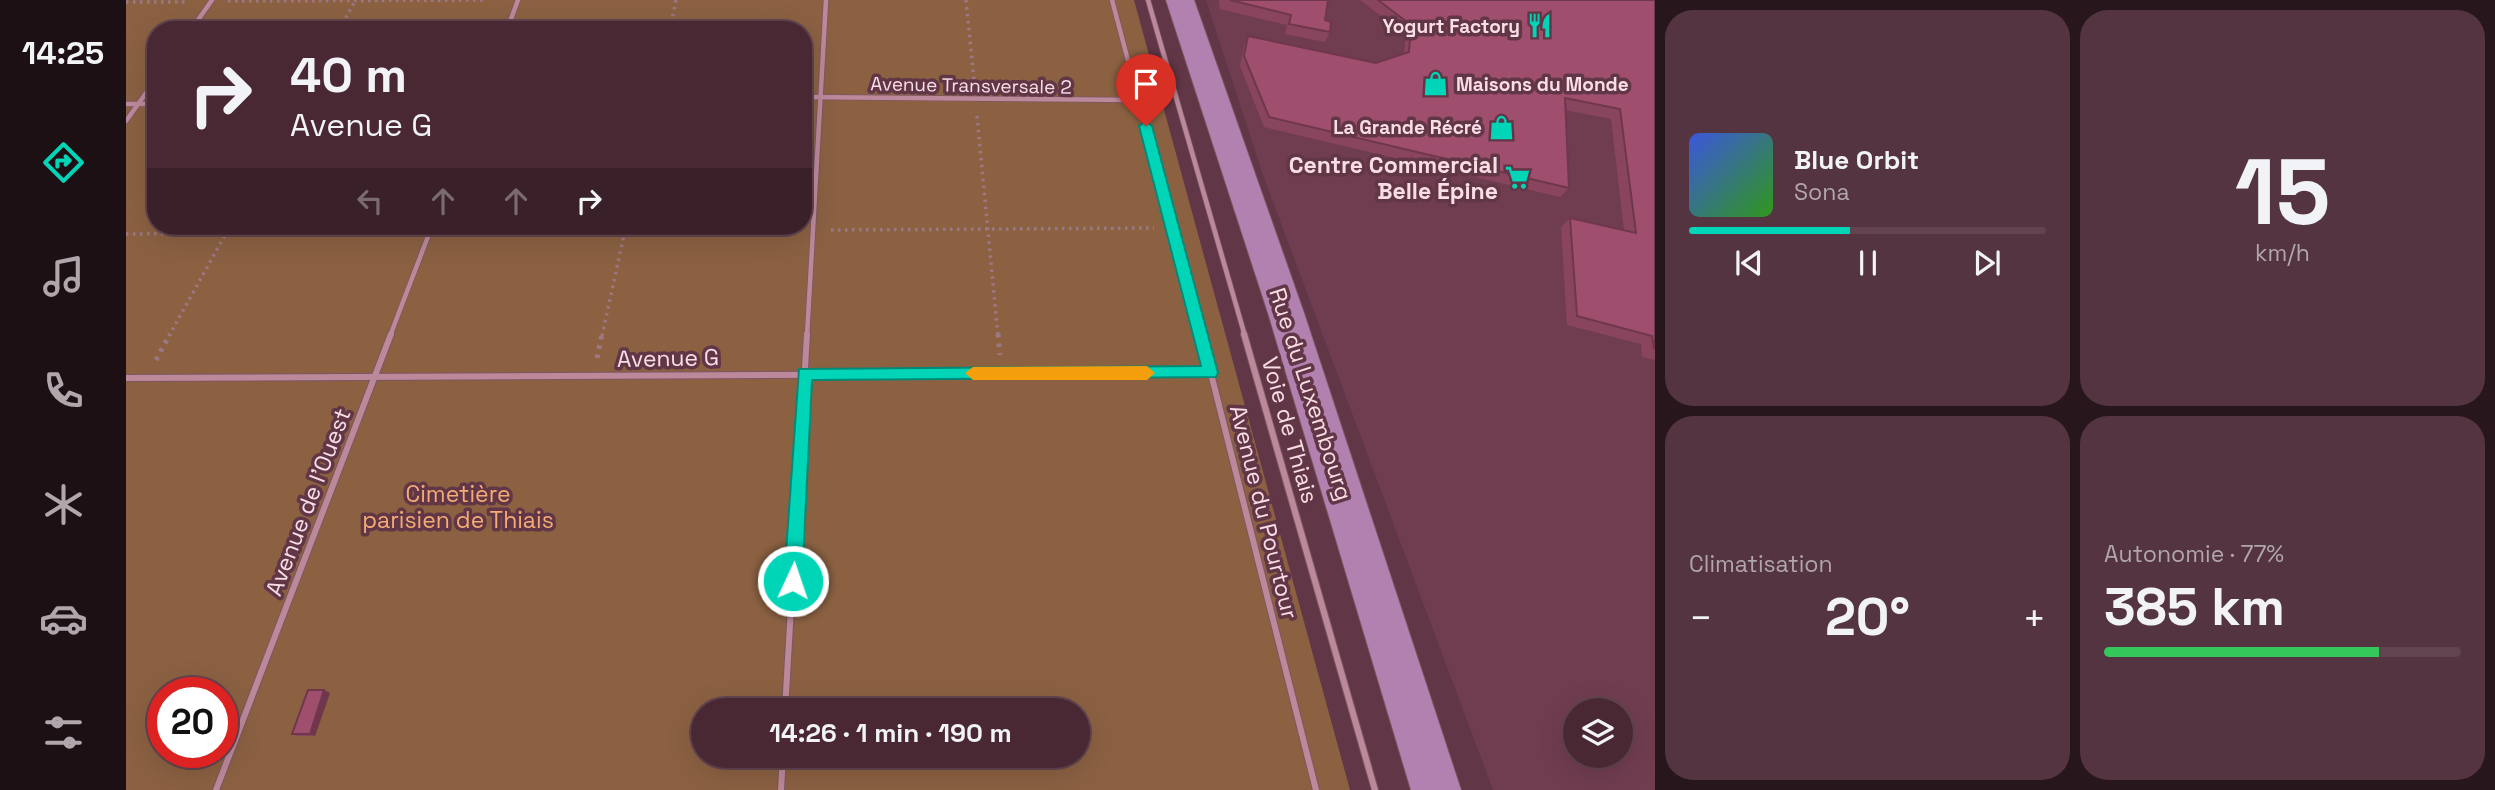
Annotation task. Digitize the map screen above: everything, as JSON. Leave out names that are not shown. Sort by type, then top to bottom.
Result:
[{"type":"street","name":"Rue du Luxembourg","points":[[1181,0],[1286,313],[1436,790]]},
{"type":"lane","points":[[510,21],[518,0]]},
{"type":"lane","points":[[786,698],[826,0]]},
{"type":"lane","name":"Avenue du Pourtour","points":[[1112,0],[1211,373],[1316,790]]},
{"type":"lane","name":"Voie de Thiais","points":[[1148,0],[1374,790]]},
{"type":"lane","points":[[197,21],[211,1]]},
{"type":"lane","points":[[126,121],[147,92]]},
{"type":"lane","name":"Avenue Transversale 2","points":[[812,97],[1139,100]]},
{"type":"lane","points":[[126,104],[147,104]]},
{"type":"lane","name":"Avenue de l'Ouest","points":[[216,790],[429,235]]},
{"type":"lane","name":"Avenue G","points":[[126,378],[373,379],[1211,373]]},
{"type":"lane","points":[[781,790],[782,768]]},
{"type":"path","points":[[344,21],[355,0]]},
{"type":"path","points":[[126,2],[487,0]]},
{"type":"path","points":[[672,21],[676,0]]},
{"type":"path","points":[[966,0],[1002,373]]},
{"type":"path","points":[[813,230],[1173,228]]},
{"type":"path","points":[[126,233],[147,233]]},
{"type":"path","points":[[145,378],[225,235]]},
{"type":"path","points":[[593,376],[624,235]]},
{"type":"shaded area","points":[[1206,0],[1655,0],[1655,790],[1493,790],[1263,175]]},
{"type":"green space","name":"Cimetière parisien de Thiais","points":[[126,0],[1134,0],[1350,790],[126,790]]},
{"type":"building","points":[[1230,0],[1328,0],[1325,20],[1331,22],[1330,32],[1289,24],[1291,15]]},
{"type":"building","name":"Centre Commercial Belle Épine","points":[[1378,0],[1655,0],[1655,348],[1652,336],[1577,316],[1570,218],[1636,233],[1620,109],[1565,98],[1569,188],[1269,117],[1244,56],[1248,36],[1376,63],[1409,52],[1411,25]]},
{"type":"building","points":[[308,690],[324,690],[310,734],[292,734]]},
{"type":"slow traffic","points":[[973,373],[1147,373]]},
{"type":"place","name":"Yogurt Factory","points":[[1540,26]]},
{"type":"place","name":"Maisons du Monde","points":[[1436,84]]},
{"type":"place","name":"La Grande Récré","points":[[1502,127]]},
{"type":"place","name":"Centre Commercial Belle Épine","points":[[1518,178]]},
{"type":"route","points":[[793,581],[804,374],[1211,373],[1146,126]]}]
